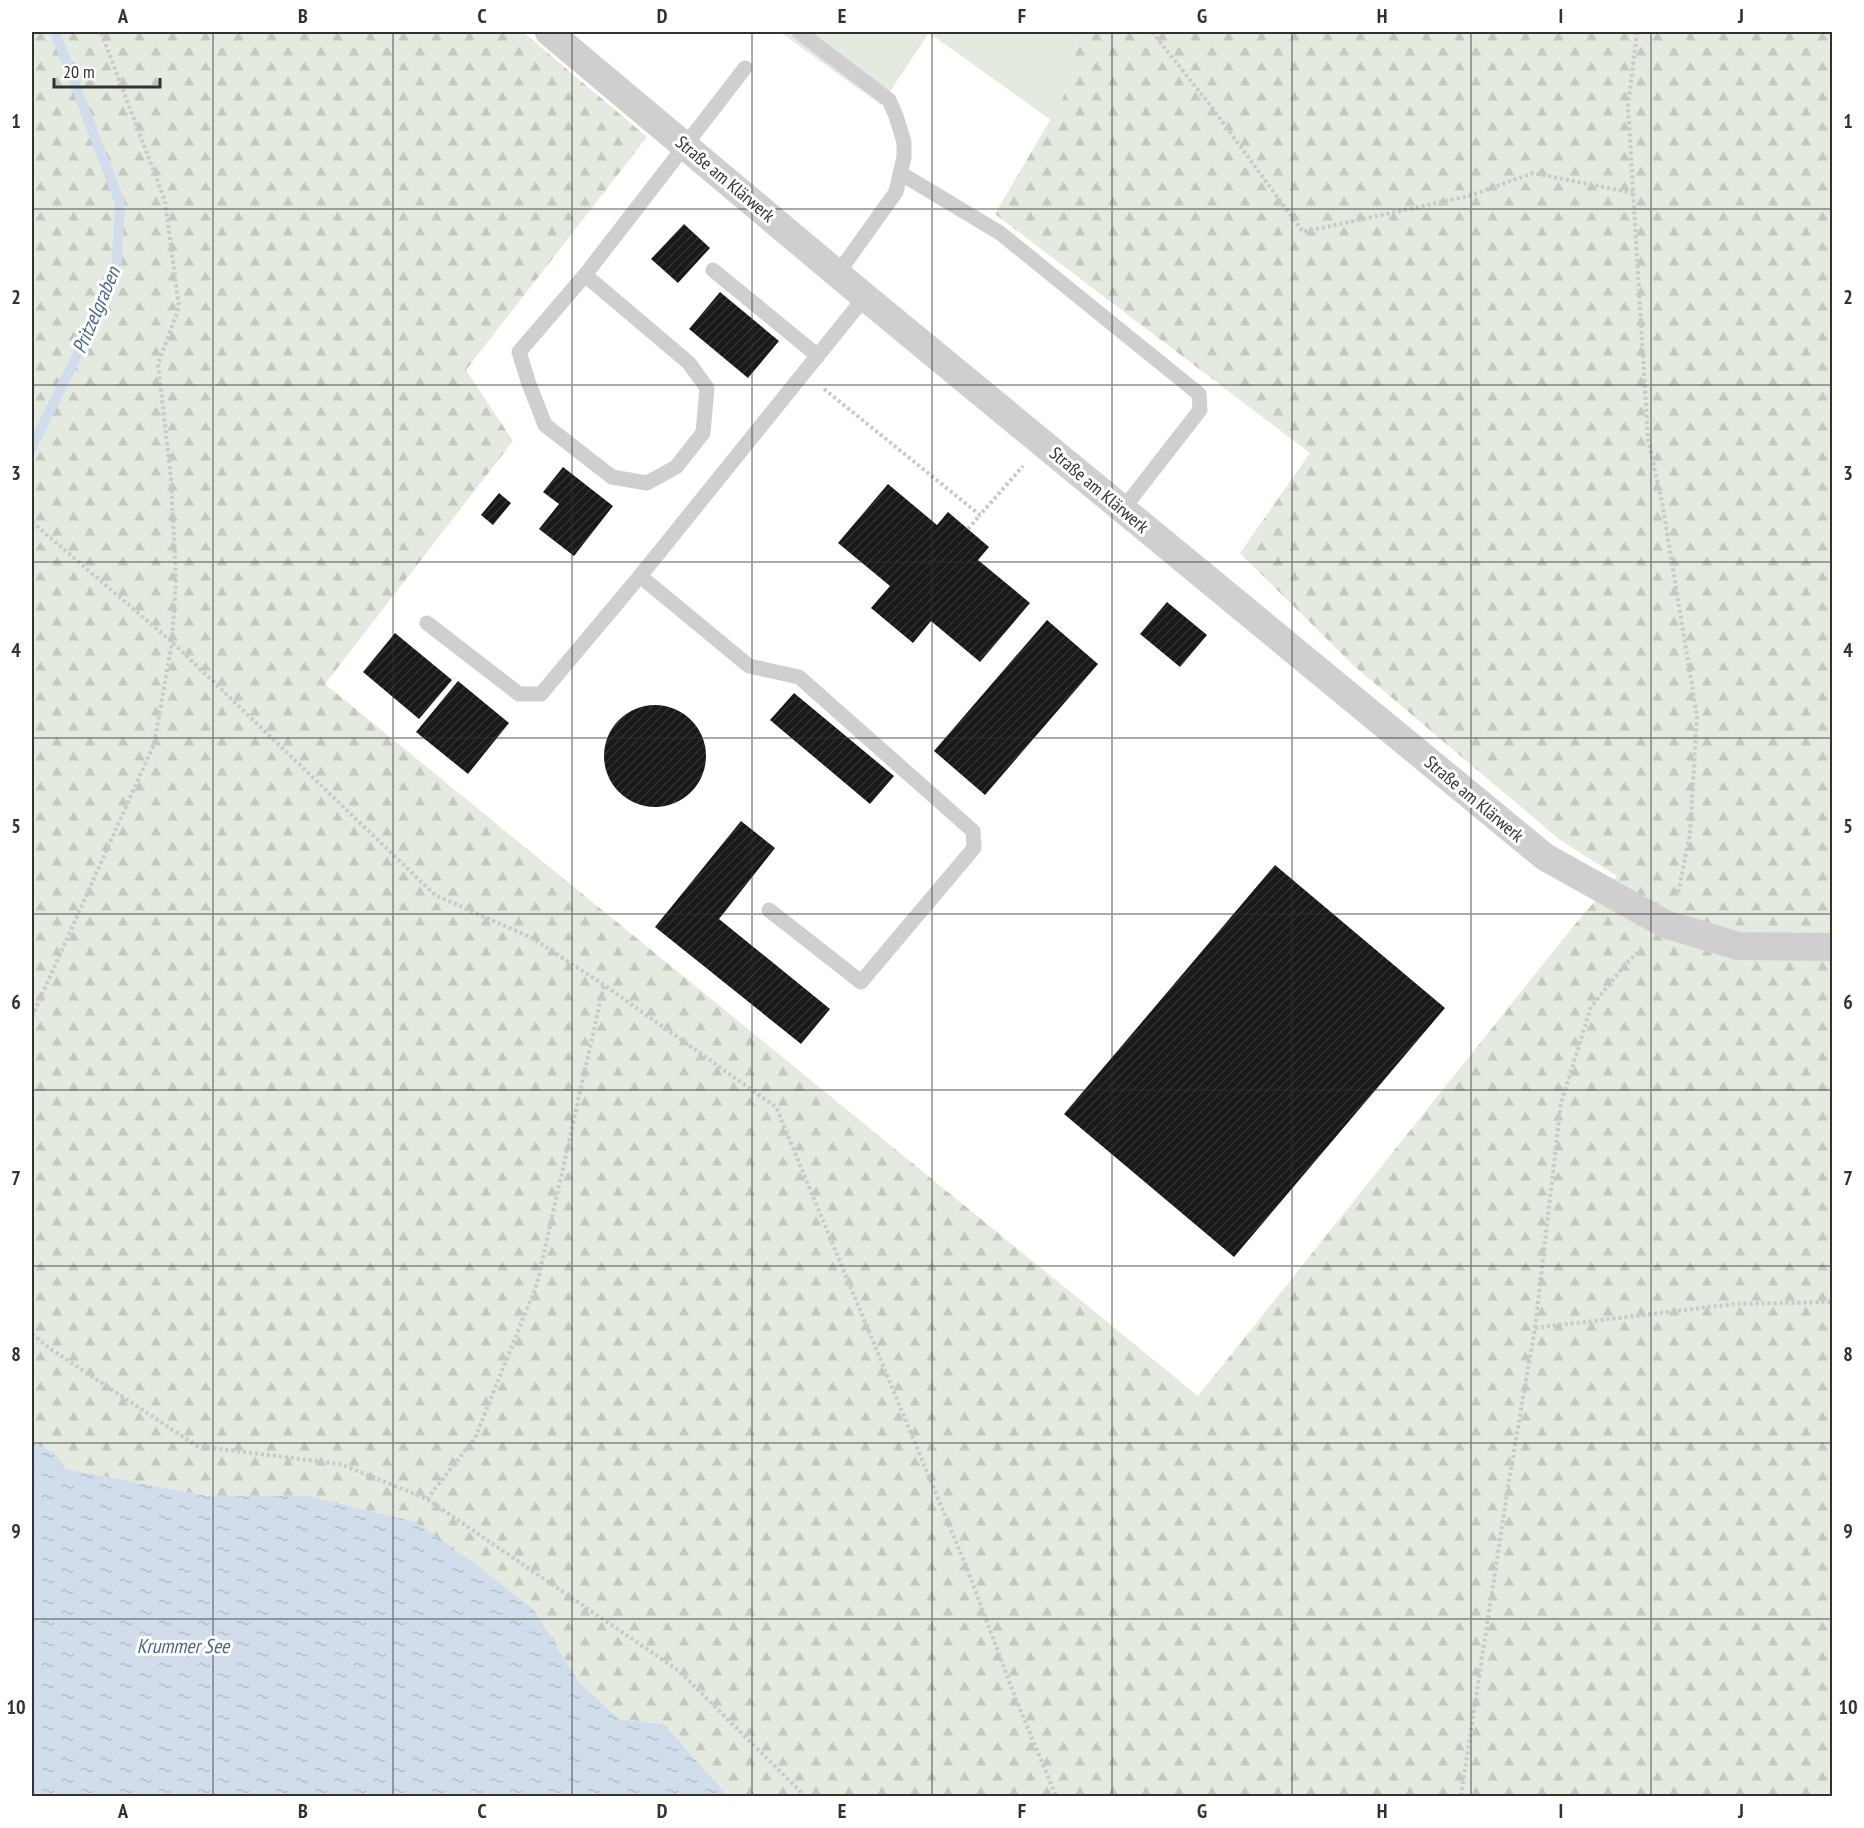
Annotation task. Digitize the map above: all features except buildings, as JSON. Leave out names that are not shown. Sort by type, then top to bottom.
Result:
[{"type":"street","name":"Straße am Klärwerk","points":[[549,32],[865,297],[1545,857],[1665,924],[1738,946],[1833,947]]},
{"type":"lane","points":[[799,32],[889,100],[904,142],[904,157],[896,192],[837,273]]},
{"type":"lane","points":[[585,275],[689,363],[707,388],[703,434],[676,467],[647,483],[612,477],[545,425],[519,352],[585,275],[746,68]]},
{"type":"lane","points":[[900,173],[1000,233],[1199,394],[1200,410],[1123,509]]},
{"type":"lane","points":[[713,270],[818,356]]},
{"type":"lane","points":[[427,623],[519,694],[541,694],[640,576],[865,297]]},
{"type":"lane","points":[[640,576],[750,666],[799,676],[973,831],[974,849],[861,982],[769,910]]},
{"type":"path","points":[[32,1017],[154,744],[172,642],[175,556],[171,478],[158,363],[179,307],[165,201],[101,32]]},
{"type":"path","points":[[1152,32],[1207,101],[1303,232],[1469,196],[1533,173],[1633,193]]},
{"type":"path","points":[[1461,1797],[1510,1474],[1535,1328],[1561,1103],[1591,1007],[1625,965],[1665,924],[1676,905],[1690,833],[1697,716],[1662,502],[1648,439],[1628,106],[1637,32]]},
{"type":"path","points":[[804,373],[980,515]]},
{"type":"path","points":[[968,529],[1021,469]]},
{"type":"path","points":[[32,522],[172,642],[435,895],[532,938],[604,985],[776,1107],[966,1566],[1017,1702],[1056,1797]]},
{"type":"path","points":[[427,1499],[475,1438],[537,1284],[604,985]]},
{"type":"path","points":[[1535,1328],[1734,1304],[1833,1302]]},
{"type":"path","points":[[32,1334],[52,1350],[197,1446],[340,1464],[427,1499],[679,1671],[805,1797]]},
{"type":"green space","points":[[32,32],[523,32],[647,137],[466,370],[513,441],[325,684],[1198,1396],[1576,923],[1617,876],[1560,840],[1353,665],[1240,553],[1310,453],[995,214],[1063,98],[1079,32],[1832,32],[1832,1796],[728,1796],[664,1724],[619,1719],[579,1682],[534,1610],[308,1496],[208,1496],[65,1469],[53,1452],[32,1442]]},
{"type":"green space","points":[[780,32],[1079,32],[1063,98],[1051,120],[929,33],[881,105]]},
{"type":"water","name":"Krummer See","points":[[32,1442],[53,1452],[66,1469],[208,1496],[308,1496],[415,1522],[473,1562],[534,1610],[579,1682],[619,1719],[664,1724],[728,1796],[32,1796]]},
{"type":"waterway","name":"Pritzelgraben","points":[[32,447],[104,301],[117,261],[120,203],[55,32]]}]
